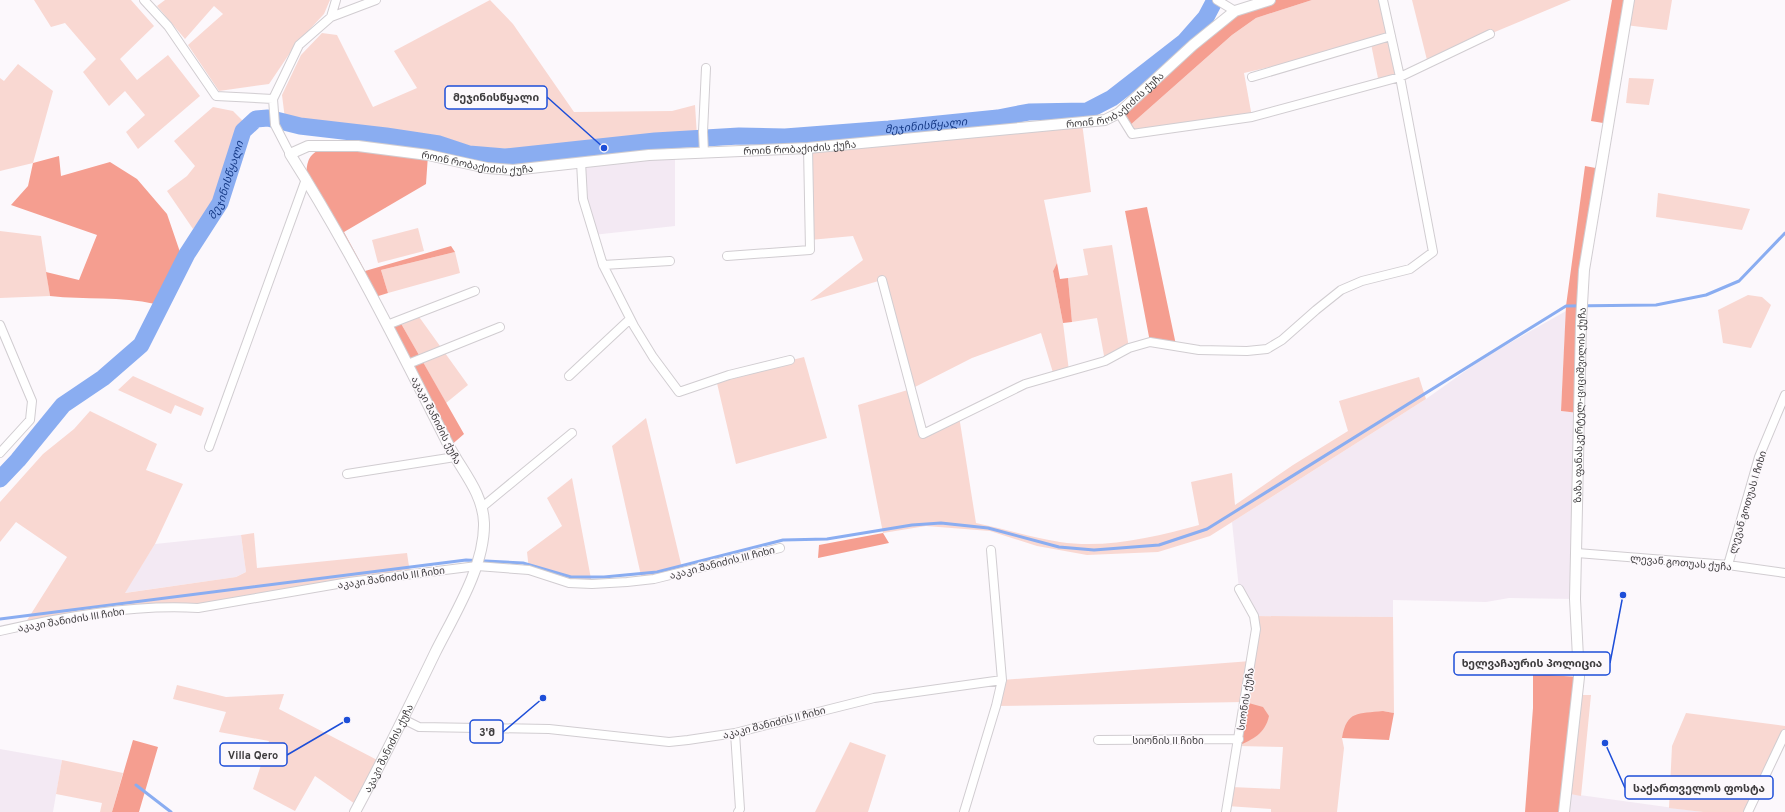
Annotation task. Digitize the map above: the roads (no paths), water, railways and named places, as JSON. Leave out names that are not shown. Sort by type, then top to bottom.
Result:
[{"type":"street","points":[[144,0],[168,26],[216,96],[273,101],[299,46],[331,17],[376,0]]},
{"type":"street","points":[[331,17],[336,0]]},
{"type":"street","name":"როინ რობაქიძის ქუჩა","points":[[290,154],[308,146],[358,146],[428,155],[487,168],[513,170],[704,150],[808,148],[1105,120],[1120,113],[1193,45],[1235,11],[1270,0]]},
{"type":"street","points":[[882,280],[923,434],[1025,384],[1105,361],[1129,348],[1150,342],[1199,350],[1248,351],[1267,349],[1282,340],[1341,290],[1362,280],[1410,269],[1433,252],[1400,77],[1383,0]]},
{"type":"street","name":"ზაზა ფანასკერტელ-ციციშვილის ქუჩა","points":[[1564,812],[1578,695],[1578,642],[1575,599],[1582,296],[1584,270],[1629,0]]},
{"type":"street","points":[[1220,2],[1235,11]]},
{"type":"street","points":[[1120,113],[1132,134],[1252,117],[1400,77],[1490,34]]},
{"type":"street","points":[[1252,77],[1391,36]]},
{"type":"street","points":[[704,150],[703,132],[706,68]]},
{"type":"street","name":"აკაკი შანიძის ქუჩა","points":[[273,101],[275,125],[387,325],[455,457],[473,484],[484,522],[477,566],[403,719],[355,812]]},
{"type":"street","points":[[727,256],[810,250],[808,148]]},
{"type":"street","points":[[580,162],[583,199],[603,265],[630,319],[653,357],[679,392],[729,375],[790,360]]},
{"type":"street","points":[[209,447],[306,179]]},
{"type":"street","points":[[603,265],[670,261]]},
{"type":"street","points":[[387,325],[475,291]]},
{"type":"street","points":[[569,376],[630,319]]},
{"type":"street","points":[[0,326],[32,401],[30,420],[0,453]]},
{"type":"street","points":[[408,364],[500,327]]},
{"type":"street","name":"ლევან გოთუას I ჩიხი","points":[[1728,565],[1759,457],[1785,395]]},
{"type":"street","points":[[481,508],[572,433]]},
{"type":"street","points":[[347,474],[455,457]]},
{"type":"street","name":"აკაკი შანიძის III ჩიხი","points":[[0,631],[24,625],[126,610],[173,607],[198,608],[356,581],[477,566],[528,570],[569,583],[592,584],[654,579],[780,548]]},
{"type":"street","points":[[964,812],[996,706],[1002,680],[992,550]]},
{"type":"street","name":"ლევან გოთუას ქუჩა","points":[[1577,553],[1728,565],[1785,573]]},
{"type":"street","name":"სიონის ქუჩა","points":[[1226,812],[1256,629],[1254,616],[1239,589]]},
{"type":"street","name":"აკაკი შანიძის II ჩიხი","points":[[403,719],[419,727],[548,729],[669,742],[735,733],[874,698],[1002,680]]},
{"type":"street","points":[[735,733],[740,809],[738,812]]},
{"type":"street","points":[[1748,812],[1785,734]]},
{"type":"street","name":"სიონის II ჩიხი","points":[[1098,740],[1239,739]]},
{"type":"waterway","name":"მეჯინისწყალი","points":[[0,479],[18,460],[63,405],[103,378],[141,345],[187,254],[220,203],[243,131],[256,119],[268,118],[300,126],[439,144],[469,154],[505,157],[655,141],[739,136],[785,137],[889,129],[998,118],[1029,112],[1087,111],[1112,98],[1184,42],[1206,17],[1215,0]]},
{"type":"waterway","points":[[0,619],[466,560],[523,563],[571,577],[604,577],[657,572],[783,540],[827,539],[912,525],[941,523],[988,528],[1059,547],[1094,550],[1159,545],[1207,529],[1566,306],[1656,305],[1706,295],[1739,281],[1785,233]]},
{"type":"waterway","points":[[136,785],[171,812]]},
{"type":"place","name":"მეჯინისწყალი","points":[[604,148]]},
{"type":"place","name":"ხელვაჩაურის პოლიცია","points":[[1623,595]]},
{"type":"place","name":"3'მ","points":[[543,698]]},
{"type":"place","name":"Villa Qero","points":[[347,720]]},
{"type":"place","name":"საქართველოს ფოსტა","points":[[1605,743]]}]
